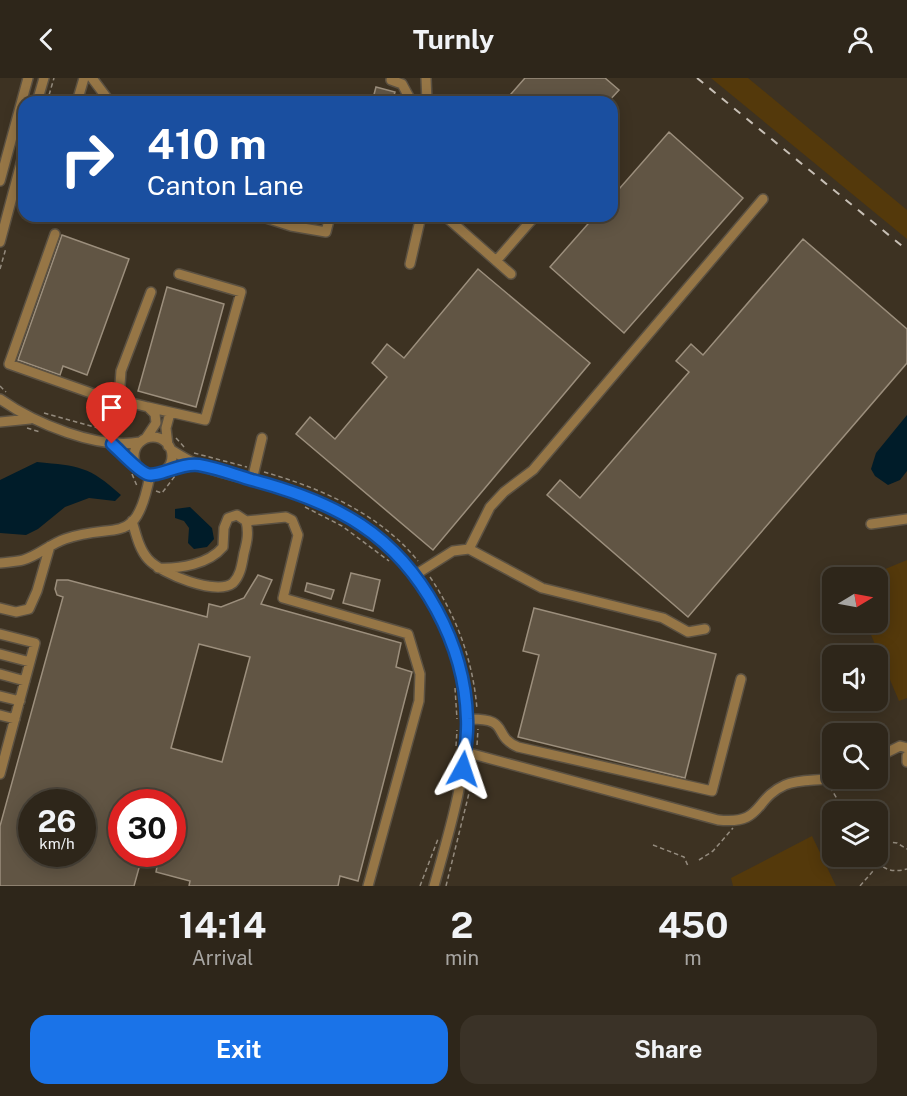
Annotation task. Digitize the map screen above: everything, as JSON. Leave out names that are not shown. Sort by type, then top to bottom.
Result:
[{"type":"street","points":[[23,96],[28,78]]},
{"type":"street","points":[[39,96],[44,78]]},
{"type":"street","points":[[79,96],[84,78]]},
{"type":"street","points":[[92,78],[106,96]]},
{"type":"street","points":[[426,78],[427,96]]},
{"type":"street","points":[[391,80],[402,84],[408,96]]},
{"type":"street","points":[[0,181],[18,115]]},
{"type":"street","points":[[0,242],[18,174]]},
{"type":"street","points":[[469,549],[490,507],[504,492],[533,470],[763,199]]},
{"type":"street","points":[[279,222],[326,232],[328,222]]},
{"type":"street","points":[[410,264],[420,222]]},
{"type":"street","points":[[452,222],[511,274]]},
{"type":"street","points":[[496,261],[530,222]]},
{"type":"street","points":[[55,234],[9,363],[91,393],[205,420],[241,292],[179,274]]},
{"type":"street","points":[[119,399],[121,371],[151,292]]},
{"type":"street","points":[[0,399],[33,415],[112,444],[155,437],[198,465],[308,498],[362,525],[385,544],[415,575],[448,634],[458,661],[467,718],[459,792],[434,886]]},
{"type":"street","points":[[132,467],[134,453],[156,423],[155,414],[148,407]]},
{"type":"street","points":[[167,469],[171,463],[166,428],[170,413]]},
{"type":"street","points":[[0,422],[33,415]]},
{"type":"street","points":[[252,480],[262,438]]},
{"type":"street","points":[[112,444],[132,467],[150,475],[167,469],[198,465]]},
{"type":"street","points":[[0,563],[23,560],[65,538],[120,531],[132,521],[146,497],[150,475]]},
{"type":"street","points":[[158,568],[180,569],[214,555],[223,547],[224,528],[228,518],[237,515],[246,521],[286,517],[292,520],[298,535],[283,597],[408,634],[420,674],[418,701],[368,886]]},
{"type":"street","points":[[871,524],[907,519]]},
{"type":"street","points":[[132,521],[141,549],[149,561],[169,575],[215,588],[227,586],[241,571],[248,537],[246,521]]},
{"type":"street","points":[[0,608],[16,612],[29,609],[37,591],[50,546]]},
{"type":"street","points":[[415,575],[453,551],[469,549],[542,588],[663,618],[688,632],[705,629]]},
{"type":"street","points":[[0,634],[35,643],[15,719],[5,738],[0,774]]},
{"type":"street","points":[[0,654],[30,662]]},
{"type":"street","points":[[0,674],[25,681]]},
{"type":"street","points":[[467,718],[493,721],[499,726],[505,738],[518,747],[712,791],[741,679]]},
{"type":"street","points":[[0,696],[20,701]]},
{"type":"street","points":[[0,715],[15,719]]},
{"type":"street","points":[[888,752],[900,746],[907,748]]},
{"type":"street","points":[[465,752],[718,820],[735,822],[747,819],[773,793],[786,785],[822,780]]},
{"type":"street","points":[[907,756],[907,762]]},
{"type":"path","points":[[49,96],[54,78]]},
{"type":"path","points":[[0,386],[11,396]]},
{"type":"path","points":[[33,415],[127,436]]},
{"type":"path","points":[[22,427],[42,432]]},
{"type":"path","points":[[176,437],[187,449]]},
{"type":"path","points":[[192,452],[254,469],[327,494],[349,505],[395,538],[424,569],[444,598],[462,638],[474,685],[478,718],[477,756],[472,786],[446,886]]},
{"type":"path","points":[[132,467],[138,487]]},
{"type":"path","points":[[819,780],[829,786],[838,801]]},
{"type":"path","points":[[699,860],[733,830],[735,822]]},
{"type":"path","points":[[888,842],[897,843],[907,849]]},
{"type":"path","points":[[653,845],[684,858],[688,866]]},
{"type":"path","points":[[860,886],[873,872],[874,867]]},
{"type":"path","points":[[884,867],[888,870],[907,869]]},
{"type":"shaded area","points":[[711,78],[748,78],[907,210],[907,239]]},
{"type":"shaded area","points":[[907,560],[907,698],[899,701],[888,675],[888,645],[875,645],[870,633],[888,633],[888,568]]},
{"type":"shaded area","points":[[812,836],[822,857],[822,867],[827,867],[836,886],[733,886],[731,878]]},
{"type":"water","points":[[907,415],[907,471],[900,480],[888,485],[875,476],[871,469],[876,453]]},
{"type":"water","points":[[37,462],[83,469],[100,478],[121,495],[115,501],[89,498],[65,507],[38,529],[26,535],[0,533],[0,480]]},
{"type":"water","points":[[190,507],[212,528],[214,539],[207,547],[194,549],[188,543],[189,528],[184,521],[175,518],[175,509]]},
{"type":"building","points":[[525,78],[605,78],[619,90],[614,96],[509,96]]},
{"type":"building","points":[[376,87],[395,92],[394,96],[374,96]]},
{"type":"building","points":[[669,132],[743,198],[624,333],[550,267],[590,222],[618,222],[618,190]]},
{"type":"building","points":[[62,235],[129,259],[87,375],[63,366],[60,375],[18,360]]},
{"type":"building","points":[[803,239],[907,329],[907,363],[688,617],[547,495],[560,480],[580,498],[689,372],[676,361],[691,344],[703,355]]},
{"type":"building","points":[[478,269],[590,363],[433,550],[296,434],[310,417],[335,439],[387,377],[372,363],[387,344],[404,358]]},
{"type":"building","points":[[167,287],[224,304],[196,407],[138,391]]},
{"type":"building","points":[[351,573],[380,580],[373,611],[343,603]]},
{"type":"building","points":[[258,575],[272,580],[261,604],[401,643],[396,667],[412,672],[358,881],[340,876],[338,886],[189,886],[190,881],[156,872],[157,867],[186,867],[186,789],[108,789],[108,867],[139,867],[134,886],[0,886],[0,826],[63,597],[57,595],[55,589],[57,580],[68,580],[207,617],[209,604],[221,607],[244,598]],"holes":[[[199,644],[250,657],[222,762],[171,748]]]},
{"type":"building","points":[[307,583],[334,590],[331,599],[305,591]]},
{"type":"building","points":[[534,608],[716,654],[685,778],[518,737],[539,655],[523,651]]},
{"type":"railway","points":[[697,78],[907,250]]},
{"type":"route","points":[[112,444],[147,474],[155,475],[173,467],[198,465],[275,486],[308,498],[362,525],[385,544],[415,575],[448,634],[458,661],[467,718],[463,769]]}]
